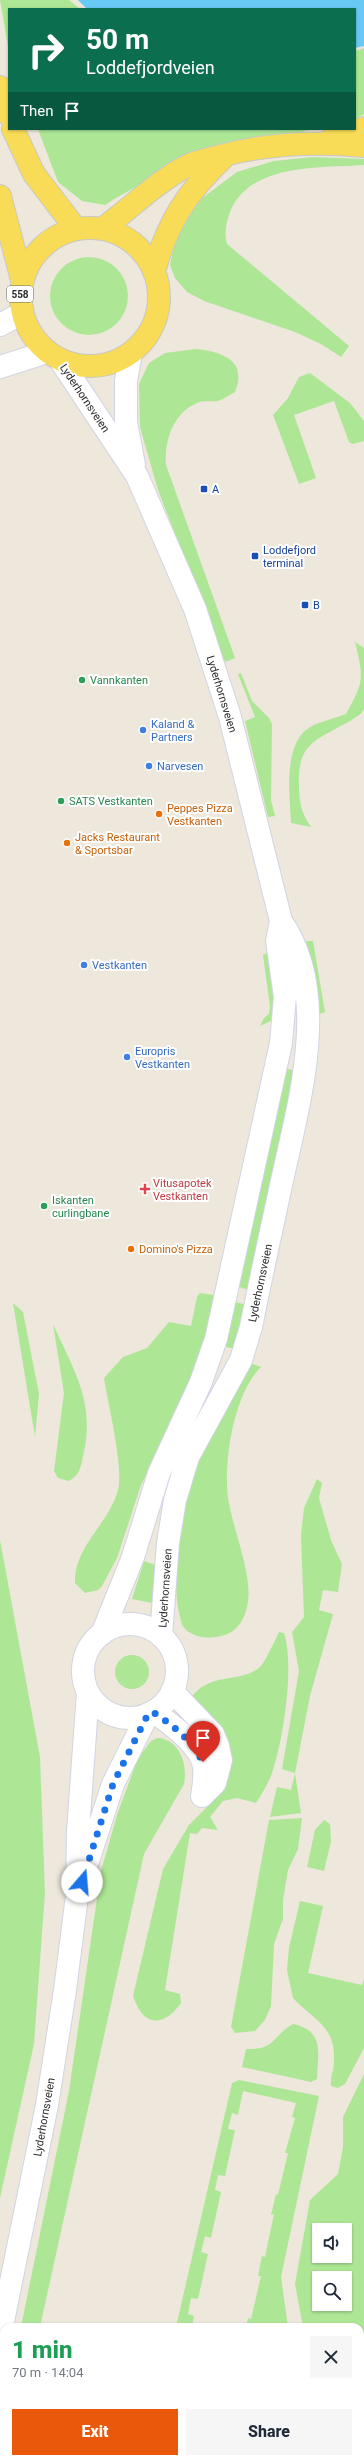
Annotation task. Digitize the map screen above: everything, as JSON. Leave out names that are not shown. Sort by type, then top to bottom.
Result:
[{"type":"main road","points":[[0,87],[8,112]]},
{"type":"main road","points":[[324,142],[364,128]]},
{"type":"main road","points":[[14,130],[34,174],[76,229]]},
{"type":"main road","points":[[102,229],[168,177],[189,165],[227,154],[286,143],[324,142],[364,146]]},
{"type":"main road","name":"558","points":[[154,272],[160,248],[174,217],[202,177],[227,154]]},
{"type":"main road","name":"558","points":[[0,196],[22,280]]},
{"type":"main road","name":"558","points":[[76,229],[102,229],[120,235],[136,245],[148,259],[154,272],[159,301],[157,316],[147,336],[131,353],[115,362],[97,366],[78,366],[54,356],[36,342],[27,328],[22,313],[20,296],[22,280],[28,265],[42,247],[61,234],[76,229]]},
{"type":"main road","points":[[0,325],[22,313]]},
{"type":"main road","name":"Lyderhornsveien","points":[[131,353],[126,381],[126,422],[137,476]]},
{"type":"main road","points":[[0,367],[54,356]]},
{"type":"main road","name":"Lyderhornsveien","points":[[54,356],[137,476],[195,609],[230,717],[281,921],[292,937],[302,970],[308,1018],[305,1076],[251,1327],[241,1360],[188,1457],[175,1500],[168,1543],[161,1636]]},
{"type":"main road","name":"Lyderhornsveien","points":[[102,1634],[133,1556],[159,1474],[201,1382],[216,1339],[282,1036],[285,997],[277,941],[281,921]]},
{"type":"main road","points":[[126,1624],[150,1629],[161,1636],[169,1645],[177,1667],[172,1691],[164,1703],[150,1713],[125,1718],[104,1710],[88,1692],[84,1679],[84,1666],[87,1653],[102,1634],[113,1627],[126,1624]]},
{"type":"main road","points":[[150,1713],[171,1724],[198,1752],[203,1762],[205,1777],[202,1796],[215,1783],[221,1760],[218,1746],[213,1734],[172,1691]]},
{"type":"main road","name":"Lyderhornsveien","points":[[3,2323],[47,2105],[77,1896],[78,1831],[88,1692]]},
{"type":"main road","name":"Lyderhornsveien","points":[[77,1896],[113,1784],[150,1713]]},
{"type":"green space","points":[[0,0],[69,0],[79,8],[8,8],[8,46]]},
{"type":"green space","points":[[364,48],[364,114],[356,118],[356,51]]},
{"type":"green space","points":[[38,130],[310,130],[206,158],[154,178],[105,205],[82,201],[58,182]]},
{"type":"green space","points":[[313,157],[364,159],[364,165],[308,168],[288,171],[269,176],[253,184],[239,196],[230,212],[227,220],[226,240],[227,244],[349,346],[341,357],[321,344],[295,332],[204,301],[187,292],[175,278],[170,265],[177,231],[193,205],[237,172],[274,161]]},
{"type":"green space","points":[[89,257],[104,260],[117,268],[125,281],[128,296],[125,311],[117,324],[104,332],[89,335],[74,332],[61,324],[53,311],[50,296],[53,281],[61,268],[74,260]]},
{"type":"green space","points":[[196,349],[215,352],[230,360],[235,365],[238,372],[238,381],[235,392],[218,401],[199,402],[189,408],[176,421],[169,437],[166,465],[235,658],[225,662],[158,490],[140,427],[139,384],[149,363],[165,353]]},
{"type":"green space","points":[[310,373],[350,403],[364,421],[364,441],[353,444],[349,442],[334,401],[294,415],[316,478],[299,484],[273,415],[288,398],[299,377]]},
{"type":"green space","points":[[355,642],[364,648],[364,709],[356,717],[320,738],[306,750],[299,770],[299,796],[301,807],[311,827],[291,823],[289,787],[291,761],[294,749],[299,738],[310,727],[346,714],[361,680],[360,664]]},
{"type":"green space","points":[[241,673],[252,701],[269,718],[272,724],[271,800],[275,816],[268,817],[245,721],[255,717],[238,674]]},
{"type":"green space","points":[[302,941],[313,941],[325,1012],[316,1015]]},
{"type":"green space","points":[[271,951],[278,998],[273,1020],[260,1026],[264,1018],[269,1014],[270,1006],[263,955]]},
{"type":"green space","points":[[284,1068],[292,1070],[296,1076],[249,1290],[239,1287],[236,1281]]},
{"type":"green space","points":[[200,1293],[213,1295],[216,1302],[207,1335],[186,1397],[141,1485],[117,1558],[102,1586],[98,1590],[85,1593],[75,1583],[76,1570],[86,1546],[114,1502],[118,1490],[119,1480],[115,1436],[104,1378],[123,1357],[147,1348],[169,1322],[191,1326],[197,1297]]},
{"type":"green space","points":[[231,1301],[247,1305],[236,1349],[221,1346]]},
{"type":"green space","points":[[13,1303],[23,1312],[39,1394],[35,1437]]},
{"type":"green space","points":[[53,1324],[81,1388],[87,1420],[86,1437],[80,1468],[75,1477],[68,1481],[58,1478],[54,1471],[64,1393]]},
{"type":"green space","points":[[245,1361],[261,1367],[251,1379],[237,1412],[229,1452],[227,1489],[231,1515],[245,1566],[249,1591],[248,1604],[242,1621],[232,1631],[225,1635],[216,1637],[198,1636],[190,1633],[184,1628],[181,1621],[176,1594],[176,1566],[186,1492],[189,1480],[202,1450]]},
{"type":"green space","points":[[317,1479],[322,1483],[319,1498],[331,1540],[342,1564],[338,1592],[323,1590],[319,1610],[333,1614],[310,1696],[295,1773],[282,1769],[299,1671],[292,1632],[304,1617],[301,1535],[304,1508]]},
{"type":"green space","points":[[0,1540],[40,1757],[45,1892],[34,2044],[0,2198]]},
{"type":"green space","points":[[144,1561],[155,1565],[152,1603],[132,1599]]},
{"type":"green space","points":[[279,1632],[284,1633],[287,1647],[288,1684],[280,1744],[271,1776],[256,1803],[237,1798],[223,1801],[210,1817],[218,1830],[202,1828],[197,1834],[190,1833],[165,1990],[180,1994],[181,2003],[167,2017],[161,2020],[154,2020],[142,2014],[133,1996],[163,1869],[189,1825],[224,1790],[231,1767],[227,1741],[191,1698],[207,1684],[244,1675],[260,1667],[268,1655]]},
{"type":"green space","points":[[132,1655],[144,1660],[149,1672],[144,1684],[132,1689],[120,1684],[115,1672],[120,1660]]},
{"type":"green space","points":[[157,1738],[165,1739],[177,1748],[181,1754],[185,1769],[184,1784],[144,1854],[41,2323],[22,2323],[69,2091],[101,1871],[117,1815],[138,1758],[151,1741]]},
{"type":"green space","points":[[295,1773],[301,1813],[270,1817],[277,1787],[291,1790]]},
{"type":"green space","points":[[302,1818],[298,1849],[288,1870],[283,1900],[283,1919],[274,1944],[271,2006],[265,2020],[255,2031],[235,2033],[231,2027],[269,1820]]},
{"type":"green space","points":[[324,1820],[330,1824],[331,1841],[324,1871],[307,1867],[315,1830]]},
{"type":"green space","points":[[300,1901],[323,1906],[308,1973],[362,1985],[364,1979],[364,2048],[345,2084],[338,2088],[331,2086],[334,2050],[331,2039],[322,2024],[293,1998],[287,1970],[289,1948]]},
{"type":"green space","points":[[293,2024],[303,2027],[315,2038],[318,2052],[317,2079],[311,2082],[242,2067],[246,2049],[256,2049],[268,2045]]},
{"type":"green space","points":[[364,2074],[364,2323],[302,2323],[295,2284],[310,2200],[338,2174],[343,2147],[343,2117]]},
{"type":"green space","points":[[239,2080],[319,2096],[281,2277],[287,2323],[247,2323],[248,2318],[251,2319],[261,2276],[258,2276],[262,2256],[265,2257],[274,2214],[271,2215],[276,2194],[278,2195],[288,2153],[285,2153],[295,2118],[292,2117],[296,2103],[243,2091],[238,2115],[232,2113],[228,2129],[235,2130],[225,2176],[218,2175],[215,2190],[221,2192],[211,2238],[205,2236],[201,2252],[208,2254],[198,2299],[191,2298],[188,2314],[194,2316],[193,2323],[177,2323],[232,2083]]},
{"type":"water","points":[[78,0],[364,0],[364,46],[356,48],[356,8],[86,8]]},
{"type":"place","name":"A","points":[[204,489]]},
{"type":"place","name":"Loddefjord terminal","points":[[255,556]]},
{"type":"place","name":"B","points":[[305,605]]},
{"type":"place","name":"Vannkanten","points":[[82,680]]},
{"type":"place","name":"Kaland & Partners","points":[[143,730]]},
{"type":"place","name":"Narvesen","points":[[149,766]]},
{"type":"place","name":"SATS Vestkanten","points":[[61,801]]},
{"type":"place","name":"Peppes Pizza Vestkanten","points":[[159,814]]},
{"type":"place","name":"Jacks Restaurant & Sportsbar","points":[[67,843]]},
{"type":"place","name":"Vestkanten","points":[[84,965]]},
{"type":"place","name":"Europris Vestkanten","points":[[127,1057]]},
{"type":"place","name":"Vitusapotek Vestkanten","points":[[145,1189]]},
{"type":"place","name":"Iskanten curlingbane","points":[[44,1206]]},
{"type":"place","name":"Domino's Pizza","points":[[131,1249]]},
{"type":"route","points":[[82,1882],[113,1784],[148,1714],[153,1712],[171,1724],[198,1752],[203,1762]]}]
